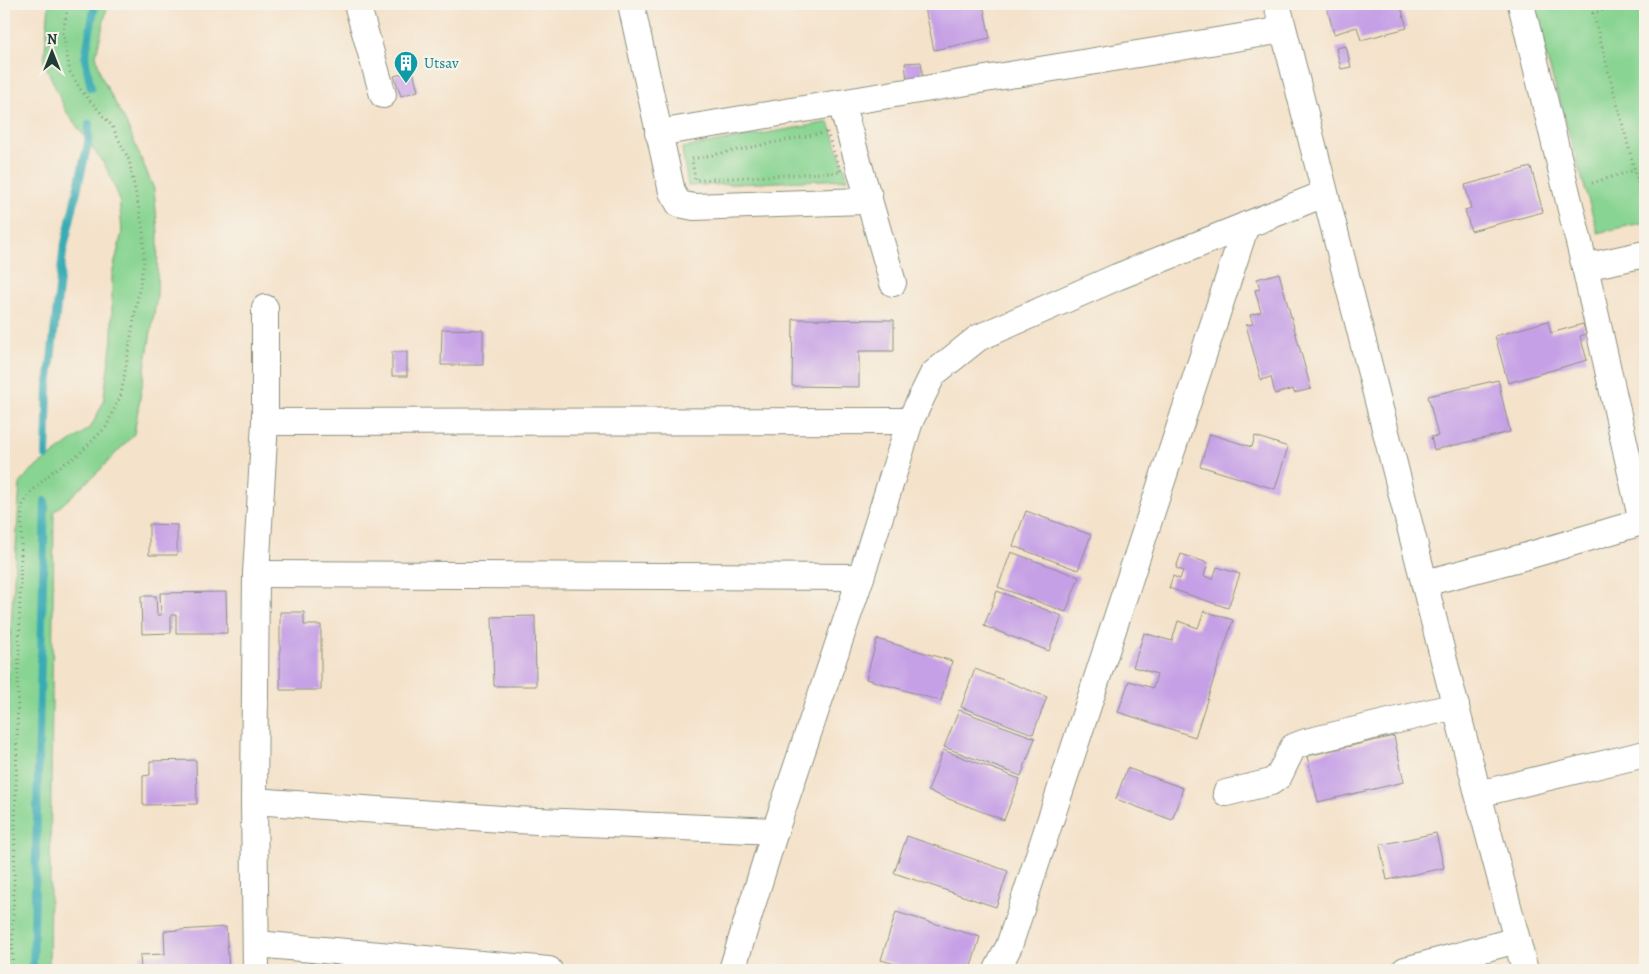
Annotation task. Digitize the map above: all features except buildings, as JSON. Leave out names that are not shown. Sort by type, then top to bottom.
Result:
[{"type":"street","points":[[356,4],[383,95]]},
{"type":"street","points":[[631,4],[672,192],[679,204],[694,207],[862,201],[869,196]]},
{"type":"street","points":[[1277,4],[1478,794],[1525,970]]},
{"type":"street","points":[[1425,584],[1644,521],[1585,267],[1520,4]]},
{"type":"street","points":[[658,132],[1284,30]]},
{"type":"street","points":[[841,103],[893,283]]},
{"type":"street","points":[[732,970],[775,831],[861,577],[910,421],[933,374],[978,338],[1117,277],[1324,194]]},
{"type":"street","points":[[997,970],[1009,946],[1246,225]]},
{"type":"street","points":[[1585,267],[1645,254]]},
{"type":"street","points":[[256,970],[254,801],[256,574],[265,422],[265,308]]},
{"type":"street","points":[[265,422],[910,421]]},
{"type":"street","points":[[256,574],[861,577]]},
{"type":"street","points":[[1226,793],[1271,782],[1279,776],[1293,747],[1306,742],[1456,706]]},
{"type":"street","points":[[1478,794],[1645,754]]},
{"type":"street","points":[[254,801],[515,820],[775,831]]},
{"type":"street","points":[[1405,970],[1516,940]]},
{"type":"street","points":[[256,944],[550,970]]},
{"type":"path","points":[[12,970],[22,506],[29,494],[54,470],[77,456],[106,427],[121,395],[144,261],[143,229],[128,160],[112,126],[81,90],[70,72],[63,33],[68,4]]},
{"type":"path","points":[[1627,4],[1593,13],[1641,194],[1645,194]]},
{"type":"path","points":[[828,132],[841,172],[695,180],[692,159],[828,132]]},
{"type":"path","points":[[1566,190],[1635,170]]},
{"type":"green space","points":[[49,4],[108,4],[96,55],[101,76],[126,123],[154,189],[158,232],[157,296],[134,434],[100,470],[54,512],[49,970],[4,970],[4,739],[20,484],[29,472],[91,427],[103,403],[112,339],[112,275],[122,232],[119,197],[106,167],[66,111],[44,62]]},
{"type":"green space","points":[[1531,4],[1645,4],[1645,222],[1598,233]]},
{"type":"green space","points":[[829,122],[848,179],[688,186],[682,148]]},
{"type":"waterway","points":[[91,88],[85,58],[95,4]]},
{"type":"waterway","points":[[46,456],[48,387],[63,252],[88,143],[89,124]]},
{"type":"waterway","points":[[33,970],[45,501]]},
{"type":"place","name":"Utsav","points":[[406,84]]}]
